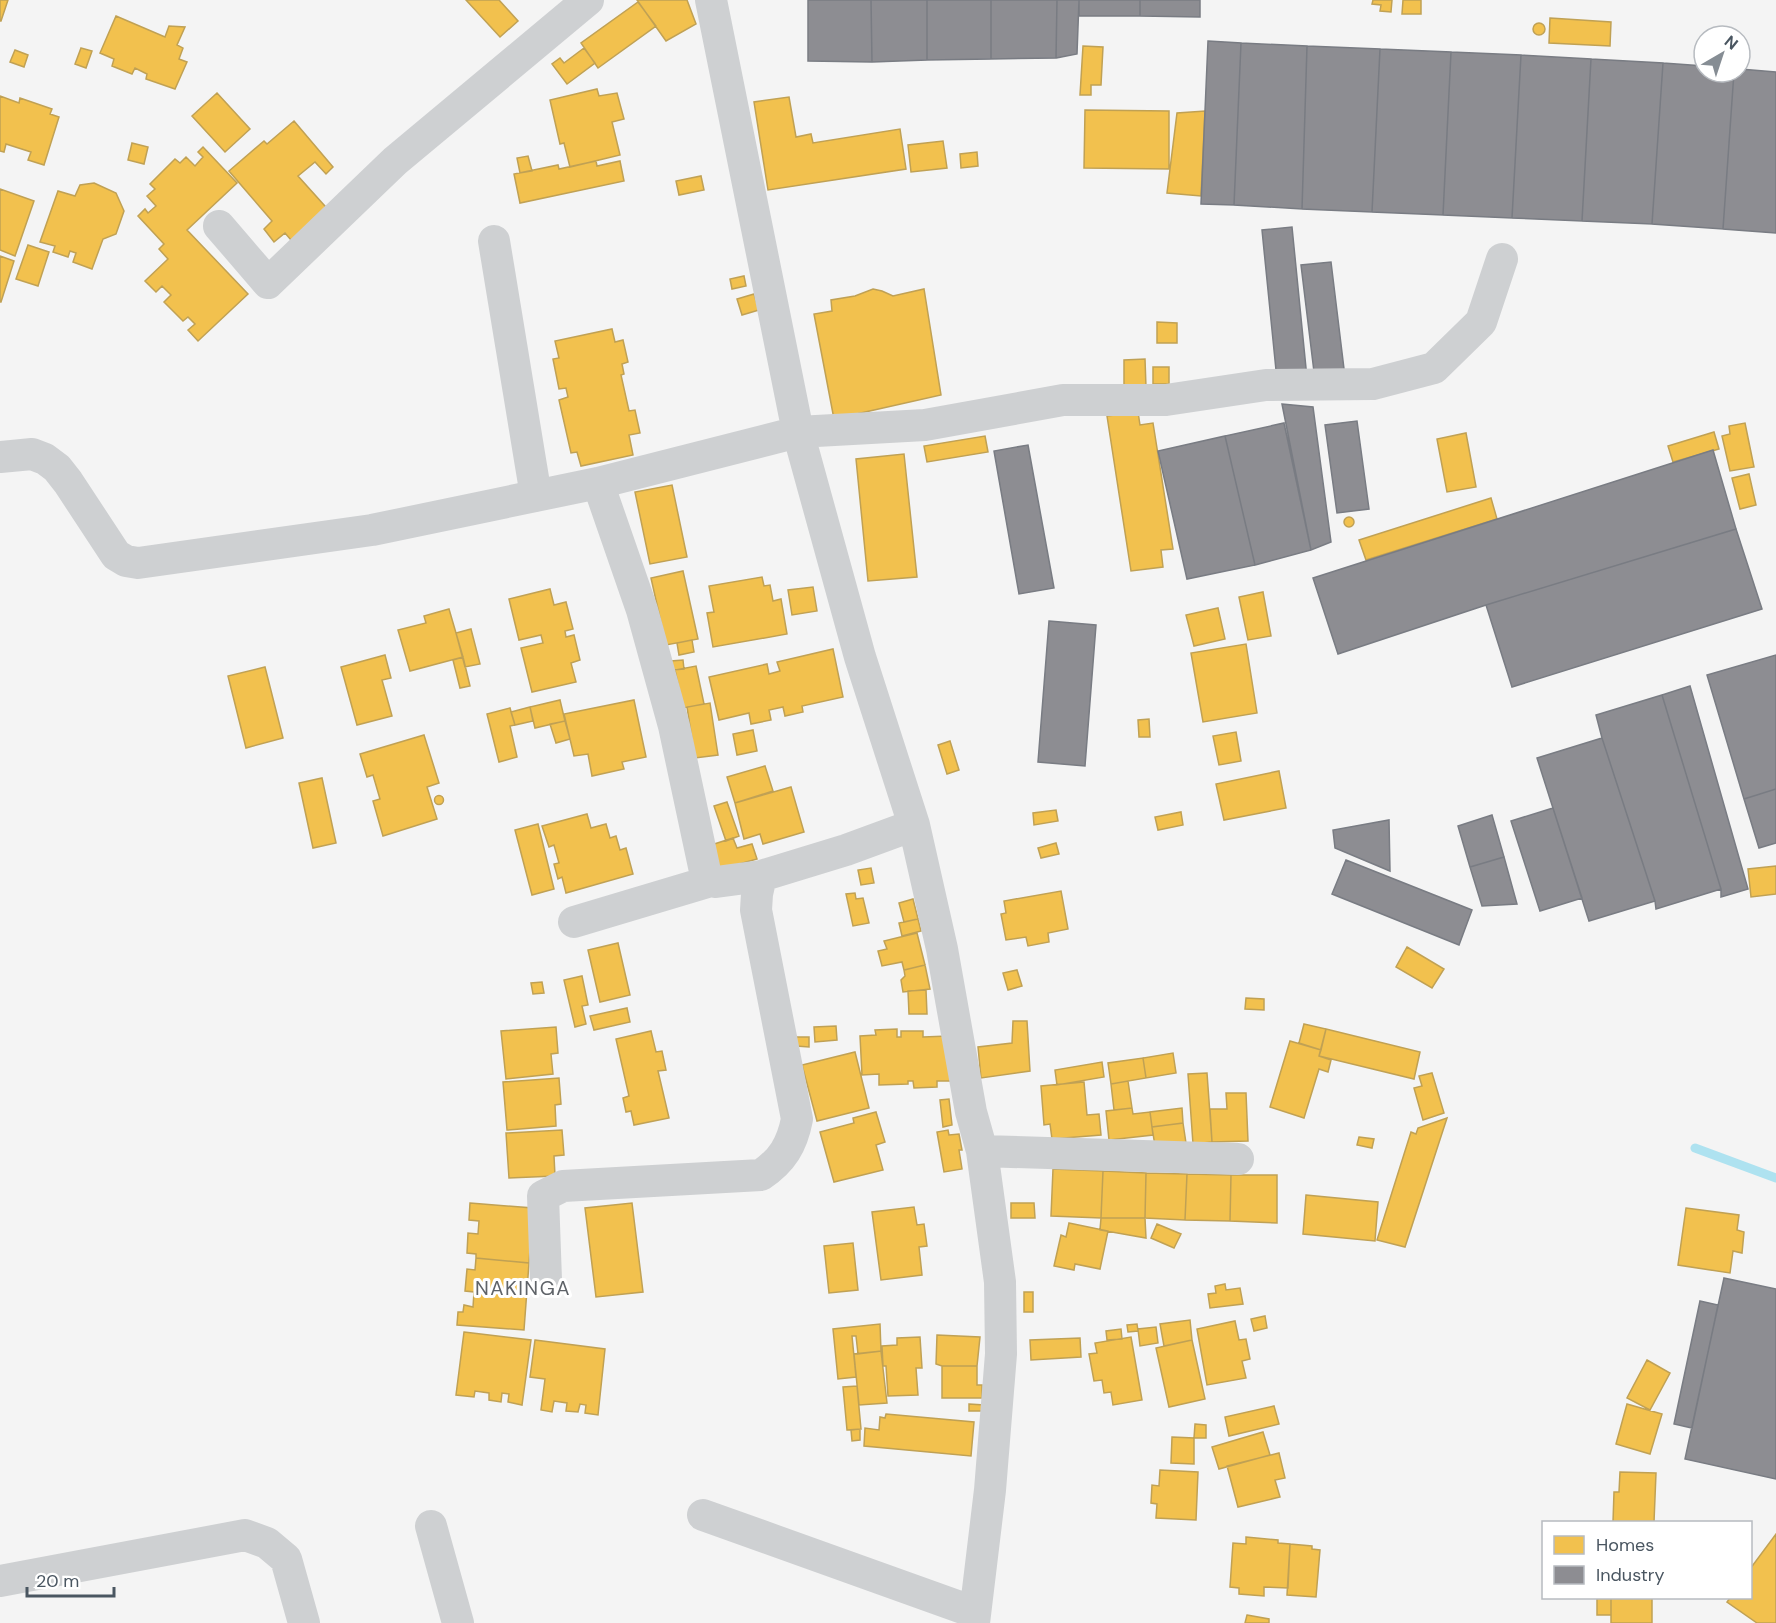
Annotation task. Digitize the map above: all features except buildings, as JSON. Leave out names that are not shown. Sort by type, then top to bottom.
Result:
[{"type":"street","points":[[219,226],[268,283],[395,161],[588,0]]},
{"type":"street","points":[[703,1515],[974,1618],[990,1490],[1001,1354],[1000,1282],[982,1151],[971,1112],[942,949],[914,825],[860,657],[798,432],[711,0]]},
{"type":"street","points":[[494,241],[536,496]]},
{"type":"street","points":[[0,457],[32,454],[45,459],[57,468],[116,555],[126,561],[138,563],[372,530],[598,483],[798,432],[925,425],[1063,400],[1166,400],[1266,386],[1373,384],[1434,368],[1481,321],[1502,259]]},
{"type":"street","points":[[598,483],[642,610],[674,726],[706,876],[711,881]]},
{"type":"street","points":[[574,922],[711,881],[761,876],[846,850],[914,825]]},
{"type":"street","points":[[546,1280],[543,1196],[563,1185],[760,1175],[775,1165],[794,1137],[797,1119],[756,910],[761,876]]},
{"type":"street","points":[[982,1151],[1238,1159]]},
{"type":"street","points":[[431,1526],[458,1623]]},
{"type":"street","points":[[0,1581],[245,1535],[267,1543],[286,1559],[304,1623]]},
{"type":"waterway","points":[[1695,1148],[1776,1178]]},
{"type":"district","name":"NAKINGA","points":[[523,1288]]}]
